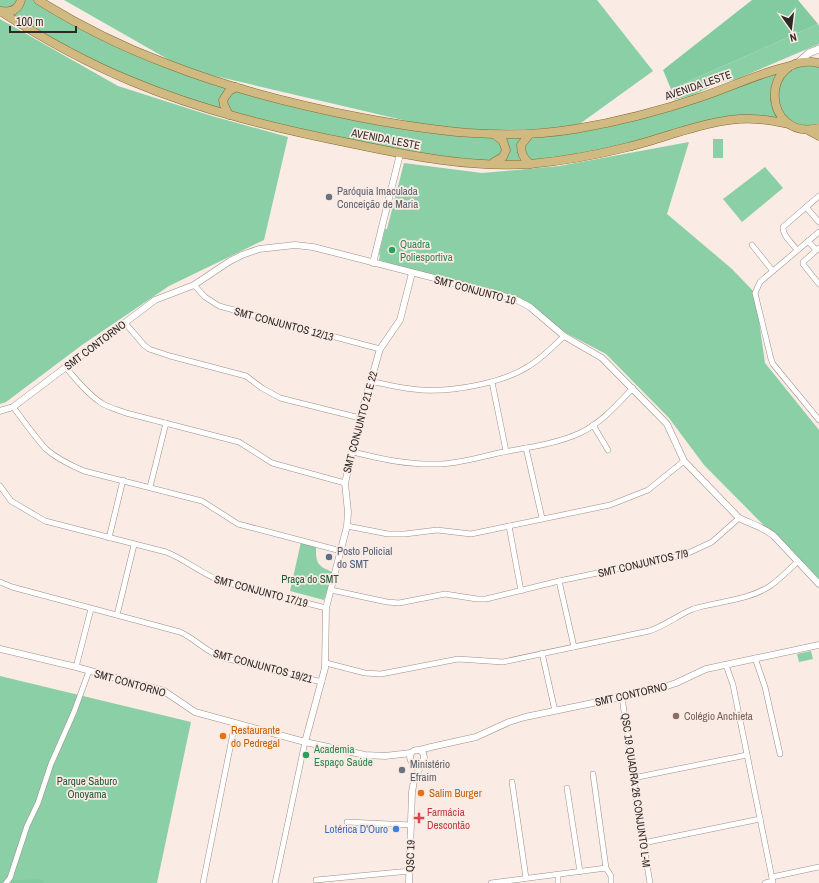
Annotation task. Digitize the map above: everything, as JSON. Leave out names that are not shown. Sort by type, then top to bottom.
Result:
[{"type":"main road","points":[[0,11],[13,11],[19,7],[20,0]]},
{"type":"main road","name":"AVENIDA LESTE","points":[[38,0],[65,17],[143,54],[166,64],[236,87],[340,113],[394,124],[442,131],[495,135],[529,134],[576,129],[659,110],[702,97],[770,70],[790,66]]},
{"type":"main road","name":"AVENIDA LESTE","points":[[0,11],[52,42],[101,68],[158,91],[229,115],[314,136],[400,154],[445,161],[530,164],[576,158],[629,147],[707,125],[734,120],[752,119],[789,124],[798,129],[808,130],[819,136]]},
{"type":"main road","points":[[789,124],[782,118],[777,110],[774,100],[774,90],[777,81],[782,72],[799,62],[809,53],[819,49]]},
{"type":"main road","points":[[799,62],[809,61],[819,63]]},
{"type":"main road","points":[[229,115],[223,100],[229,90],[236,87]]},
{"type":"main road","points":[[808,130],[819,128]]},
{"type":"main road","points":[[529,134],[521,145],[521,153],[530,164]]},
{"type":"main road","points":[[491,163],[503,157],[506,150],[503,141],[495,135]]},
{"type":"street","points":[[373,263],[400,154]]},
{"type":"street","points":[[797,250],[784,234],[782,229],[819,196]]},
{"type":"street","points":[[806,207],[819,222]]},
{"type":"street","points":[[818,234],[808,240],[772,270],[760,282],[755,293],[773,364],[819,420]]},
{"type":"street","points":[[808,240],[818,249],[803,262],[803,264],[819,284]]},
{"type":"street","name":"SMT CONJUNTO 10","points":[[194,285],[230,261],[242,255],[259,249],[294,245],[313,247],[517,300],[530,307],[564,336],[602,358],[667,424],[684,461],[739,518],[768,530],[819,584]]},
{"type":"street","points":[[752,245],[772,270]]},
{"type":"street","name":"SMT CONJUNTO 21 E 22","points":[[305,742],[326,663],[326,608],[347,526],[348,512],[345,483],[360,418],[380,349],[400,320],[412,273]]},
{"type":"street","name":"SMT CONTORNO","points":[[0,411],[13,407],[155,300],[194,285]]},
{"type":"street","name":"SMT CONJUNTOS 12/13","points":[[194,285],[205,297],[218,306],[380,349]]},
{"type":"street","points":[[125,323],[144,345],[149,348],[170,356],[246,376],[280,398],[360,418]]},
{"type":"street","points":[[370,381],[423,391],[461,388],[492,382],[517,373],[530,366],[549,351],[564,336]]},
{"type":"street","points":[[66,368],[78,382],[103,404],[126,413],[239,442],[272,463],[345,483]]},
{"type":"street","points":[[492,382],[506,452]]},
{"type":"street","points":[[353,452],[392,461],[419,464],[438,464],[457,462],[526,448],[563,439],[579,433],[593,425],[613,409],[633,388]]},
{"type":"street","points":[[13,407],[46,448],[71,466],[84,471],[202,501],[229,519],[247,526],[341,551]]},
{"type":"street","points":[[150,487],[166,423]]},
{"type":"street","points":[[593,425],[608,450]]},
{"type":"street","points":[[526,448],[542,518]]},
{"type":"street","points":[[347,526],[388,534],[437,530],[471,534],[610,505],[648,490],[684,461]]},
{"type":"street","points":[[108,538],[123,480]]},
{"type":"street","name":"SMT CONJUNTO 17/19","points":[[0,486],[11,501],[37,518],[54,524],[184,559],[209,577],[224,582],[326,608]]},
{"type":"street","name":"SMT CONJUNTOS 7/9","points":[[331,590],[387,602],[399,603],[445,594],[486,599],[559,581],[684,555],[712,542],[739,518]]},
{"type":"street","points":[[509,526],[521,591]]},
{"type":"street","points":[[117,615],[134,545]]},
{"type":"street","points":[[326,663],[365,673],[381,674],[458,659],[496,663],[649,631],[659,628],[684,613],[694,609],[740,598],[762,590],[780,578],[798,561]]},
{"type":"street","points":[[559,581],[574,646]]},
{"type":"street","name":"SMT CONJUNTOS 19/21","points":[[0,582],[12,587],[91,609],[180,632],[210,653],[217,656],[322,682]]},
{"type":"street","points":[[76,667],[91,609]]},
{"type":"street","name":"SMT CONTORNO","points":[[412,758],[416,750],[476,737],[516,719],[622,698],[667,686],[700,671],[726,664],[819,645]]},
{"type":"street","name":"SMT CONTORNO","points":[[0,649],[76,667],[164,691],[195,712],[305,742],[365,755],[379,756],[397,754],[412,758],[417,764],[436,748],[443,745]]},
{"type":"street","points":[[542,654],[555,711]]},
{"type":"street","points":[[755,658],[765,687],[780,754]]},
{"type":"street","points":[[726,664],[733,685],[773,880]]},
{"type":"street","points":[[6,883],[10,878],[27,826],[38,803],[51,764],[74,712],[89,671]]},
{"type":"street","name":"QSC 19 QUADRA 26 CONJUNTO L-M","points":[[622,698],[650,883]]},
{"type":"street","points":[[203,883],[235,723]]},
{"type":"street","points":[[275,883],[305,742]]},
{"type":"street","points":[[420,750],[423,759]]},
{"type":"street","points":[[633,778],[747,755]]},
{"type":"street","name":"QSC 19","points":[[412,758],[414,781]]},
{"type":"street","name":"QSC 19","points":[[409,883],[412,792],[414,781],[423,759]]},
{"type":"street","points":[[593,774],[606,868],[610,876],[611,883]]},
{"type":"street","points":[[512,782],[526,878]]},
{"type":"street","points":[[567,788],[580,872]]},
{"type":"street","points":[[643,843],[760,819]]},
{"type":"street","points":[[347,822],[411,825]]},
{"type":"street","points":[[765,883],[819,867]]},
{"type":"street","points":[[491,883],[606,868]]},
{"type":"street","points":[[316,880],[410,871]]},
{"type":"street","points":[[558,875],[558,883]]},
{"type":"green space","points":[[0,0],[36,0],[116,46],[161,66],[237,90],[340,116],[536,137],[527,140],[521,145],[523,160],[492,163],[401,151],[228,114],[223,110],[160,89],[108,67],[0,11]]},
{"type":"green space","points":[[64,0],[597,0],[653,71],[574,128],[450,131],[185,69]]},
{"type":"green space","points":[[752,0],[798,0],[818,24],[671,89],[663,70]]},
{"type":"green space","points":[[0,19],[118,86],[212,116],[288,137],[264,240],[169,286],[82,345],[6,402],[0,404]]},
{"type":"green space","points":[[818,24],[819,44],[737,79],[719,83],[693,95],[674,100],[671,89]]},
{"type":"green space","points":[[803,65],[813,65],[819,67],[819,123],[806,126],[795,123],[786,116],[780,106],[778,95],[781,83],[789,73]]},
{"type":"green space","points":[[785,67],[773,97],[788,123],[735,122],[578,155],[534,161],[524,160],[521,145],[527,140],[659,111]]},
{"type":"green space","points":[[713,139],[723,139],[723,158],[713,158]]},
{"type":"green space","points":[[689,142],[667,214],[732,269],[755,293],[765,363],[819,430],[819,581],[704,465],[669,418],[606,354],[566,333],[532,306],[379,260],[385,229],[387,229],[404,163],[482,173],[559,166]]},
{"type":"green space","points":[[765,167],[783,188],[742,222],[723,199]]},
{"type":"green space","name":"Praça do SMT","points":[[301,542],[316,546],[318,563],[323,568],[333,572],[324,600],[290,591]]},
{"type":"green space","points":[[811,651],[813,659],[799,662],[797,654]]},
{"type":"green space","name":"Parque Saburo Onoyama","points":[[0,676],[191,722],[157,883],[0,883]]},
{"type":"green space","points":[[41,879],[44,883],[0,883],[0,881]]},
{"type":"place","name":"Paróquia Imaculada Conceição de Maria","points":[[329,197]]},
{"type":"place","name":"Quadra Poliesportiva","points":[[392,250]]},
{"type":"place","name":"Posto Policial do SMT","points":[[329,557]]},
{"type":"place","name":"Colégio Anchieta","points":[[676,716]]},
{"type":"place","name":"Restaurante do Pedregal","points":[[223,736]]},
{"type":"place","name":"Academia Espaço Saúde","points":[[306,755]]},
{"type":"place","name":"Ministério Efraim","points":[[402,770]]},
{"type":"place","name":"Salim Burger","points":[[421,793]]},
{"type":"place","name":"Farmácia Descontão","points":[[419,818]]},
{"type":"place","name":"Lotérica D'Ouro","points":[[396,829]]}]
